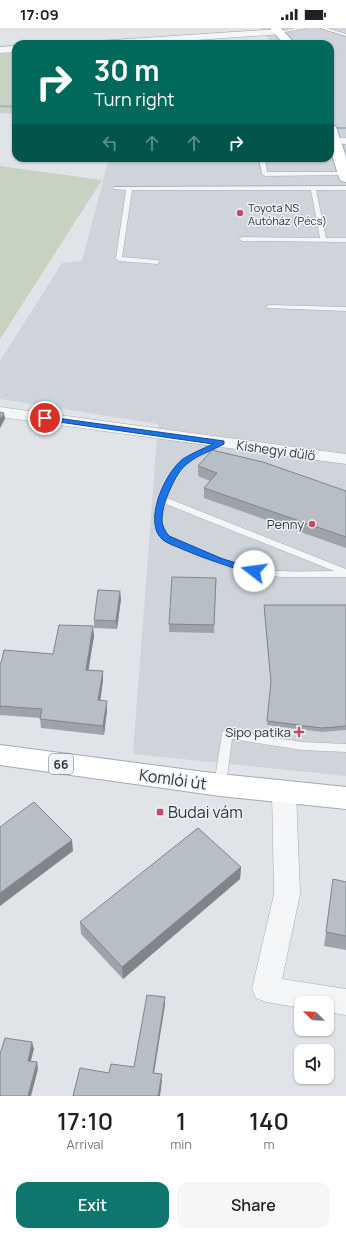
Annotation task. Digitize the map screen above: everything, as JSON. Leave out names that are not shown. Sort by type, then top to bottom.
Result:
[{"type":"main road","points":[[277,30],[286,40]]},
{"type":"main road","points":[[334,136],[346,180]]},
{"type":"main road","name":"Komlói út","points":[[0,755],[220,785],[344,798]]},
{"type":"street","points":[[150,40],[277,30]]},
{"type":"street","points":[[0,50],[12,49]]},
{"type":"street","name":"Kishegyi dűlő","points":[[0,412],[221,443],[343,458]]},
{"type":"street","points":[[284,792],[287,894],[266,989],[346,1002]]},
{"type":"lane","points":[[277,30],[304,28]]},
{"type":"lane","points":[[322,28],[346,35]]},
{"type":"lane","points":[[263,162],[265,174],[346,180]]},
{"type":"lane","points":[[116,188],[313,188],[346,180]]},
{"type":"lane","points":[[129,188],[119,259],[157,262]]},
{"type":"lane","points":[[313,188],[324,240]]},
{"type":"lane","points":[[242,239],[346,240]]},
{"type":"lane","points":[[269,307],[346,309]]},
{"type":"lane","points":[[221,443],[185,461],[166,489],[162,499],[158,519],[159,529],[166,538],[220,562],[254,571],[282,574],[346,573]]},
{"type":"lane","points":[[162,499],[346,573]]},
{"type":"lane","points":[[220,785],[227,734],[302,746],[346,748]]},
{"type":"shaded area","points":[[261,28],[346,28],[346,776],[133,754],[158,424],[0,399],[0,361],[62,263],[82,261],[108,162],[334,162],[334,40],[269,40]]},
{"type":"green space","points":[[12,52],[12,114],[0,113],[0,53]]},
{"type":"green space","points":[[0,166],[102,180],[0,339]]},
{"type":"building","points":[[0,412],[4,413],[0,420]]},
{"type":"building","name":"Penny","points":[[212,450],[263,462],[346,491],[346,537],[204,488],[217,473],[198,466]]},
{"type":"building","points":[[172,577],[216,578],[214,625],[169,624]]},
{"type":"building","points":[[98,590],[120,591],[116,621],[94,620]]},
{"type":"building","points":[[264,605],[346,605],[346,726],[322,728],[267,721],[271,682]]},
{"type":"building","points":[[59,625],[93,626],[86,670],[103,671],[98,700],[107,701],[103,726],[40,719],[42,709],[0,706],[0,663],[4,650],[53,654]]},
{"type":"building","points":[[34,802],[72,840],[0,893],[0,827]]},
{"type":"building","points":[[198,828],[241,867],[122,967],[80,922]]},
{"type":"building","points":[[333,879],[346,882],[346,936],[326,932]]},
{"type":"building","points":[[147,995],[165,997],[153,1073],[162,1074],[158,1096],[73,1096],[80,1068],[109,1073],[111,1064],[134,1067]]},
{"type":"building","points":[[5,1038],[32,1042],[28,1061],[37,1062],[28,1096],[0,1096],[0,1054]]},
{"type":"waterway","points":[[0,106],[12,107]]},
{"type":"waterway","points":[[334,128],[346,128]]},
{"type":"place","name":"Toyota NS Autóház (Pécs)","points":[[240,213]]},
{"type":"place","name":"Penny","points":[[312,524]]},
{"type":"place","name":"Sipo patika","points":[[299,732]]},
{"type":"place","name":"Budai vám","points":[[160,812]]},
{"type":"route","points":[[45,418],[221,443],[185,461],[179,468],[166,489],[162,499],[158,519],[159,529],[166,538],[220,562],[254,571]]}]
